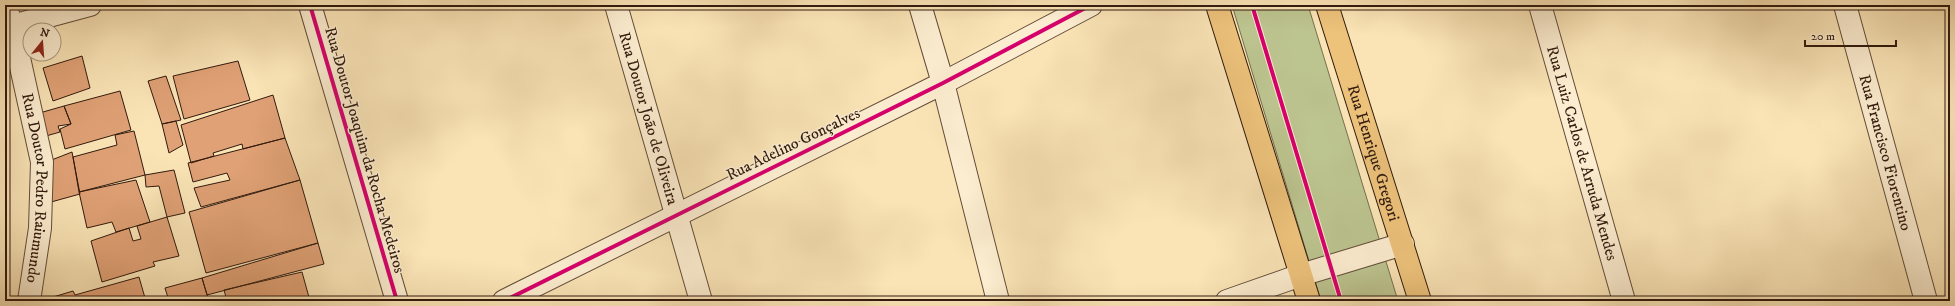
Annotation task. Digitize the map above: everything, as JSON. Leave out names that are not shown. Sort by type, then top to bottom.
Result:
[{"type":"main road","points":[[1217,5],[1309,301]]},
{"type":"main road","name":"Rua Henrique Gregori","points":[[1327,5],[1420,301]]},
{"type":"street","name":"Rua Doutor Pedro Raiumundo","points":[[5,5],[12,26],[42,162],[40,228],[29,301]]},
{"type":"street","points":[[12,26],[90,5]]},
{"type":"street","name":"Rua Doutor Joaquim da Rocha Medeiros","points":[[310,5],[397,301]]},
{"type":"street","name":"Rua Doutor João de Oliveira","points":[[616,5],[675,215],[701,301]]},
{"type":"street","points":[[920,5],[943,83],[998,301]]},
{"type":"street","name":"Rua Adelino Gonçalves","points":[[504,301],[943,83],[1090,5]]},
{"type":"street","name":"Rua Luiz Carlos de Arruda Mendes","points":[[1540,5],[1624,301]]},
{"type":"street","name":"Rua Francisco Fiorentino","points":[[1845,5],[1926,301]]},
{"type":"street","points":[[1227,301],[1301,275],[1403,244]]},
{"type":"green space","points":[[1232,5],[1308,5],[1398,301],[1321,301]]},
{"type":"building","points":[[82,56],[90,88],[53,101],[43,68]]},
{"type":"building","points":[[238,61],[250,100],[184,119],[173,76]]},
{"type":"building","points":[[166,76],[181,120],[162,124],[148,81]]},
{"type":"building","points":[[120,91],[131,130],[65,149],[60,129],[71,124],[64,106]]},
{"type":"building","points":[[273,95],[285,138],[243,149],[242,144],[213,153],[214,156],[191,163],[181,125]]},
{"type":"building","points":[[64,106],[71,124],[58,126],[60,132],[46,136],[36,114]]},
{"type":"building","points":[[176,121],[183,145],[169,153],[162,124]]},
{"type":"building","points":[[134,131],[145,175],[79,192],[73,157],[117,145],[115,135]]},
{"type":"building","points":[[285,138],[300,180],[201,207],[194,188],[230,180],[227,173],[193,182],[188,163]]},
{"type":"building","points":[[72,152],[80,194],[51,202],[49,161]]},
{"type":"building","points":[[174,170],[185,213],[167,217],[159,186],[146,187],[145,175]]},
{"type":"building","points":[[136,180],[150,222],[116,232],[112,222],[87,228],[79,192]]},
{"type":"building","points":[[300,180],[318,243],[206,273],[189,212]]},
{"type":"building","points":[[167,217],[179,256],[153,262],[155,266],[102,282],[91,241],[129,228],[133,241],[141,239],[137,226]]},
{"type":"building","points":[[318,243],[324,264],[207,295],[202,278]]},
{"type":"building","points":[[302,272],[310,301],[227,301],[224,290]]},
{"type":"building","points":[[139,277],[145,298],[132,301],[40,301],[73,291],[75,295]]},
{"type":"building","points":[[202,278],[209,301],[169,301],[165,288]]},
{"type":"cycle path","points":[[310,5],[397,301]]},
{"type":"cycle path","points":[[504,301],[943,83],[1091,5]]},
{"type":"cycle path","points":[[1252,5],[1341,301]]}]
